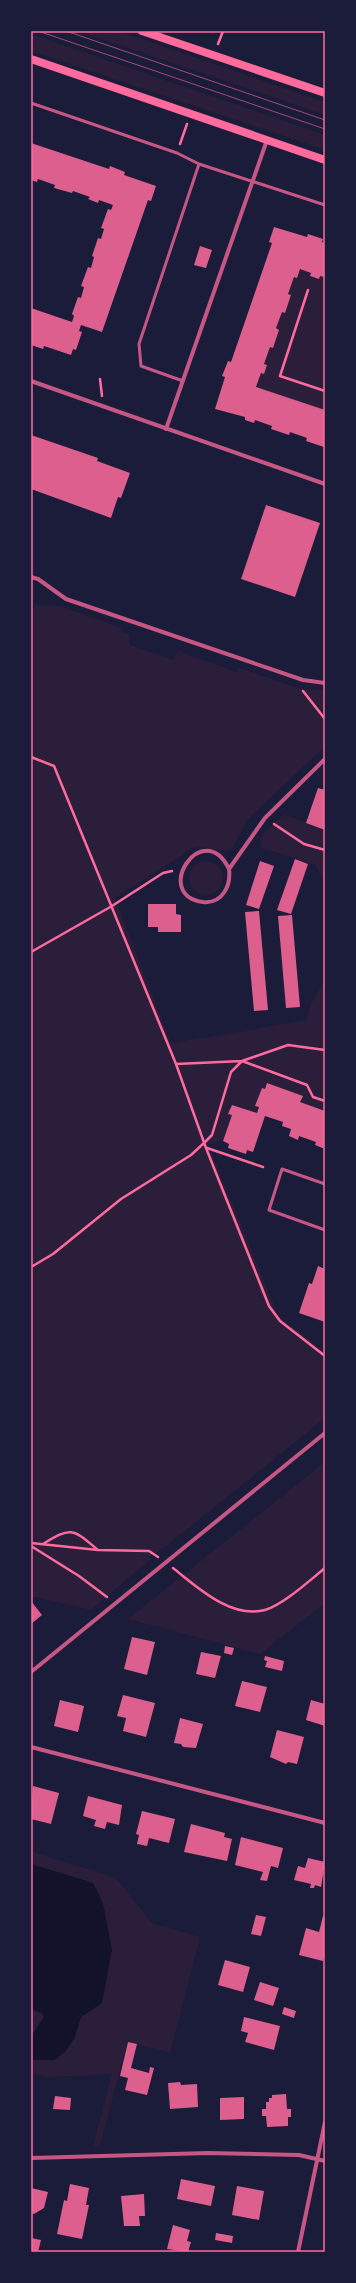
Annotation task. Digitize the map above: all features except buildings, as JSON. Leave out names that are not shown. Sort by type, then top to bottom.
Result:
[{"type":"main road","points":[[142,31],[325,93]]},
{"type":"main road","points":[[31,59],[325,160]]},
{"type":"street","points":[[166,429],[254,183],[267,140]]},
{"type":"street","points":[[31,381],[325,484]]},
{"type":"street","points":[[31,576],[38,579],[66,599],[303,680],[325,683]]},
{"type":"street","points":[[230,869],[221,857],[206,852],[192,856],[182,868],[180,877],[182,887],[196,900],[205,902],[214,900],[225,892],[230,878],[230,869],[265,818],[325,759]]},
{"type":"street","points":[[31,1672],[325,1433]]},
{"type":"street","points":[[31,1747],[325,1823]]},
{"type":"street","points":[[298,2252],[316,2159],[325,2122]]},
{"type":"street","points":[[31,2158],[208,2154],[299,2156],[325,2161]]},
{"type":"lane","points":[[31,103],[177,153],[199,164],[325,205]]},
{"type":"lane","points":[[183,381],[141,366],[139,344],[199,164]]},
{"type":"lane","points":[[325,1184],[282,1170],[269,1210],[325,1230]]},
{"type":"path","points":[[218,45],[223,31]]},
{"type":"path","points":[[177,153],[187,124]]},
{"type":"path","points":[[308,290],[280,376],[325,391]]},
{"type":"path","points":[[100,379],[102,399],[100,405]]},
{"type":"path","points":[[303,686],[303,690],[325,719]]},
{"type":"path","points":[[31,757],[54,766],[176,1064],[204,1143],[269,1306],[280,1321],[325,1356]]},
{"type":"path","points":[[265,818],[304,844],[325,850]]},
{"type":"path","points":[[31,952],[112,906],[163,873],[182,868]]},
{"type":"path","points":[[176,1064],[242,1061],[288,1045],[325,1050]]},
{"type":"path","points":[[242,1061],[307,1085],[313,1097],[325,1101]]},
{"type":"path","points":[[31,1268],[53,1254],[121,1199],[191,1155],[204,1143],[212,1135],[231,1072],[242,1061]]},
{"type":"path","points":[[206,1148],[263,1168]]},
{"type":"path","points":[[43,1544],[67,1531],[78,1533],[98,1550]]},
{"type":"path","points":[[31,1543],[98,1550],[149,1551],[207,1595],[231,1607],[251,1611],[264,1610],[275,1606],[325,1568]]},
{"type":"path","points":[[31,1546],[79,1576],[108,1598]]},
{"type":"shaded area","points":[[78,31],[118,31],[325,102],[325,115]]},
{"type":"shaded area","points":[[31,34],[325,135],[325,150],[31,51]]},
{"type":"shaded area","points":[[300,269],[311,273],[311,276],[319,279],[320,276],[325,277],[325,410],[256,387],[261,373],[264,374],[267,365],[264,364],[270,347],[273,348],[279,330],[276,328],[282,312],[285,313],[291,296],[288,294],[294,277],[297,278]]},
{"type":"shaded area","points":[[35,606],[59,606],[120,627],[123,632],[129,635],[130,645],[173,660],[178,651],[237,672],[239,668],[298,688],[325,691],[325,746],[247,820],[232,849],[191,849],[115,898],[171,1043],[307,1020],[310,1006],[325,978],[325,1111],[300,1102],[302,1096],[267,1083],[265,1089],[262,1088],[256,1105],[259,1107],[257,1113],[232,1105],[229,1114],[232,1115],[223,1141],[208,1144],[276,1310],[281,1317],[325,1353],[325,1418],[165,1547],[148,1557],[152,1558],[91,1610],[31,1596],[31,617]]},
{"type":"shaded area","points":[[284,814],[325,830],[325,883],[315,865],[260,847],[262,835]]},
{"type":"shaded area","points":[[203,861],[209,861],[218,866],[222,872],[222,884],[218,890],[209,895],[203,895],[194,890],[189,881],[189,875],[194,866]]},
{"type":"shaded area","points":[[325,1462],[325,1603],[260,1654],[128,1619]]},
{"type":"shaded area","points":[[31,1851],[116,1878],[152,1923],[200,1937],[170,2053],[127,2042],[100,2147],[93,2147],[112,2074],[46,2077],[31,2073],[31,2060],[54,2060],[74,2039],[81,2017],[102,2003],[93,1883],[31,1864]]},
{"type":"shaded area","points":[[31,1864],[93,1883],[103,1903],[112,1950],[102,2003],[81,2017],[74,2039],[65,2052],[54,2060],[31,2060],[31,2036],[44,2017],[42,2013],[31,2009]]},
{"type":"shaded area","points":[[31,2009],[42,2013],[44,2017],[31,2036]]},
{"type":"tram line","points":[[38,31],[325,129]]},
{"type":"tram line","points":[[66,31],[325,120]]}]
